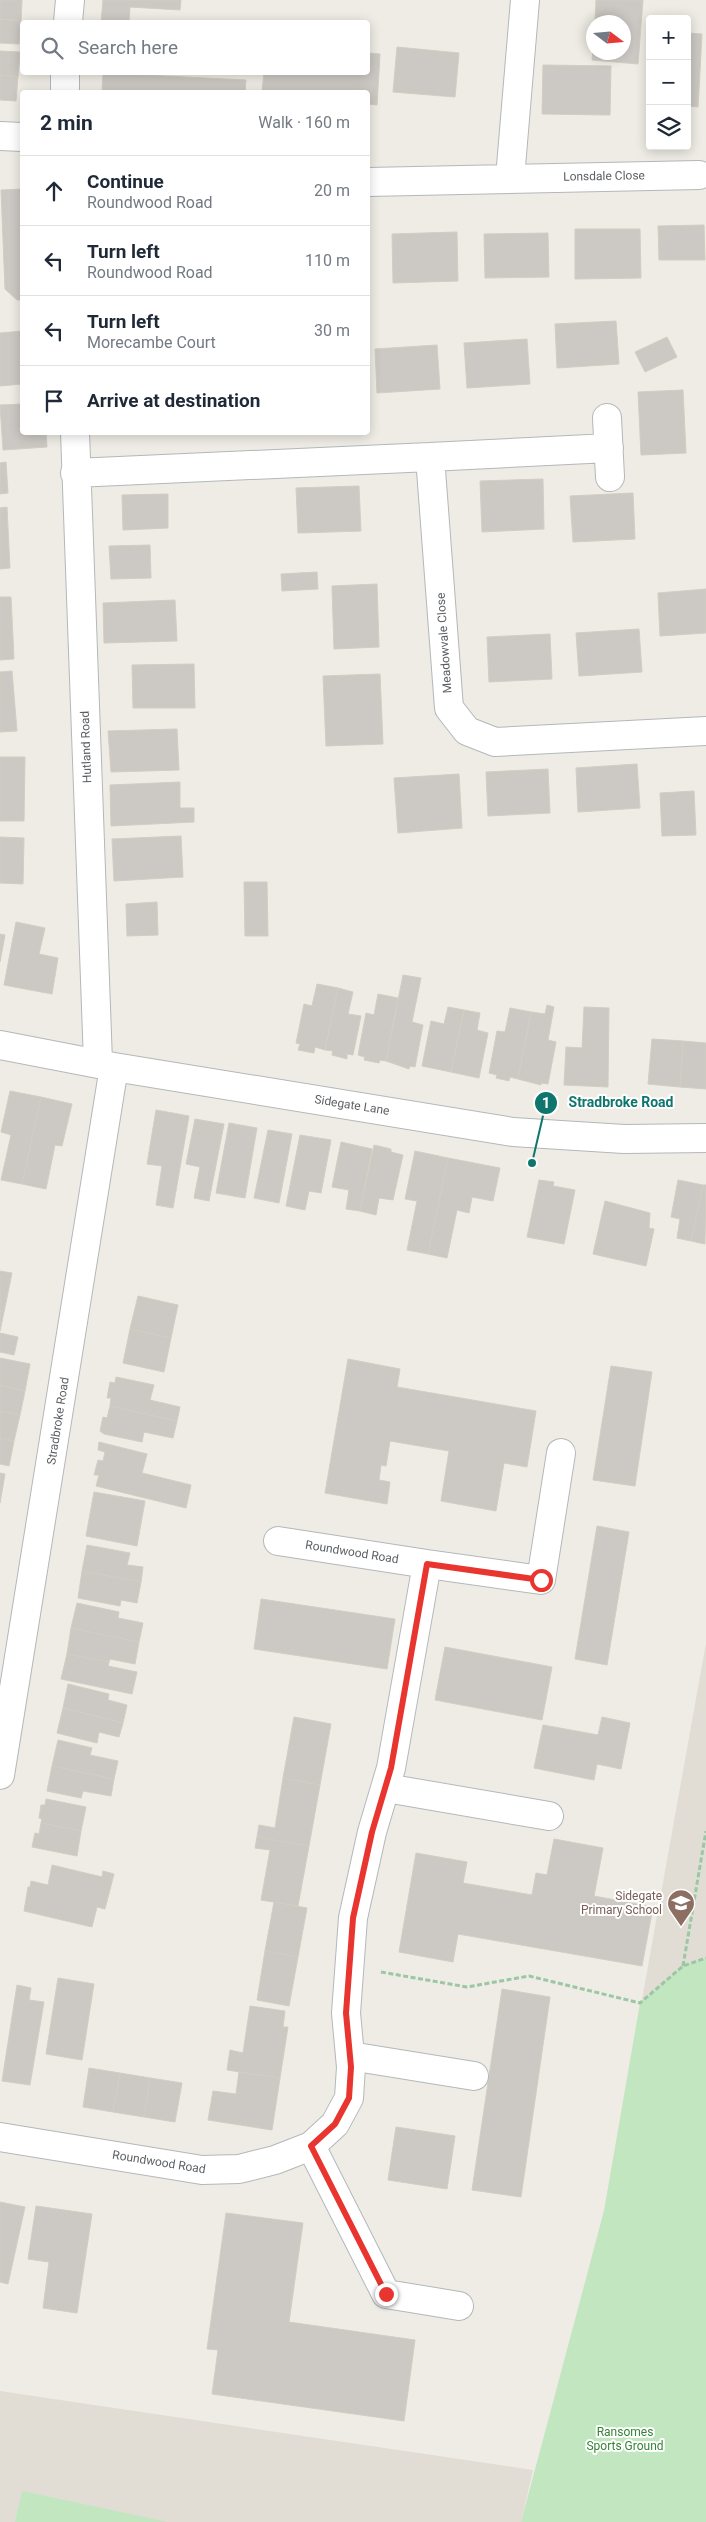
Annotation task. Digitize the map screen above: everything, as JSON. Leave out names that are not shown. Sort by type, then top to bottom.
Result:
[{"type":"street","points":[[68,20],[70,0]]},
{"type":"street","points":[[510,178],[525,0]]},
{"type":"street","points":[[65,75],[65,90]]},
{"type":"street","points":[[0,136],[20,137]]},
{"type":"street","name":"Lonsdale Close","points":[[370,182],[698,175]]},
{"type":"street","points":[[607,418],[610,477]]},
{"type":"street","name":"Hutland Road","points":[[75,435],[106,1064]]},
{"type":"street","points":[[76,473],[608,448]]},
{"type":"street","name":"Meadowvale Close","points":[[430,457],[449,708],[467,731],[495,742],[706,731]]},
{"type":"street","name":"Sidegate Lane","points":[[0,1045],[513,1132],[624,1139],[706,1138]]},
{"type":"street","name":"Stradbroke Road","points":[[0,1775],[106,1064]]},
{"type":"street","name":"Roundwood Road","points":[[278,1541],[541,1580],[561,1453]]},
{"type":"street","name":"Roundwood Road","points":[[0,2137],[202,2170],[239,2169],[275,2160],[311,2146],[335,2124],[349,2098],[350,2056],[346,2013],[353,1918],[372,1832],[391,1768],[427,1564]]},
{"type":"street","points":[[386,1788],[549,1816]]},
{"type":"street","points":[[350,2056],[474,2076]]},
{"type":"street","points":[[311,2146],[386,2294],[459,2306]]},
{"type":"path","points":[[683,1966],[706,1831]]},
{"type":"path","points":[[349,1967],[467,1987],[529,1976],[640,2003],[683,1966],[706,1958]]},
{"type":"shaded area","name":"Sidegate Primary School","points":[[706,1643],[706,2293],[589,2268],[604,2211]]},
{"type":"shaded area","points":[[0,2391],[533,2470],[521,2522],[0,2522]]},
{"type":"green space","name":"Ransomes Sports Ground","points":[[706,1958],[706,2522],[521,2522],[604,2211],[640,2003],[683,1966]]},
{"type":"green space","points":[[22,2491],[168,2522],[15,2522]]},
{"type":"building","points":[[0,0],[22,0],[20,21],[0,19]]},
{"type":"building","points":[[103,0],[181,0],[180,10],[130,7],[129,20],[101,20]]},
{"type":"building","points":[[596,0],[643,0],[638,64],[592,60],[631,60],[631,15],[595,15]]},
{"type":"building","points":[[0,19],[20,21],[19,44],[0,43]]},
{"type":"building","points":[[691,33],[702,34],[698,107],[691,106]]},
{"type":"building","points":[[397,47],[459,53],[455,97],[393,92]]},
{"type":"building","points":[[0,51],[20,52],[18,77],[0,75]]},
{"type":"building","points":[[370,53],[380,54],[377,105],[370,104],[370,90],[262,90],[264,75],[370,75]]},
{"type":"building","points":[[543,65],[611,66],[610,115],[542,114]]},
{"type":"building","points":[[0,75],[18,77],[16,101],[0,100]]},
{"type":"building","points":[[103,75],[246,80],[245,90],[102,90]]},
{"type":"building","points":[[20,189],[20,300],[17,300],[5,289],[1,190]]},
{"type":"building","points":[[704,225],[705,260],[659,260],[658,226]]},
{"type":"building","points":[[575,229],[640,229],[641,278],[575,279]]},
{"type":"building","points":[[457,232],[458,281],[393,283],[392,234]]},
{"type":"building","points":[[548,233],[549,277],[485,278],[484,234]]},
{"type":"building","points":[[616,321],[619,364],[557,368],[555,324]]},
{"type":"building","points":[[20,331],[20,384],[0,386],[0,333]]},
{"type":"building","points":[[667,337],[677,357],[645,372],[635,352]]},
{"type":"building","points":[[527,339],[530,384],[467,388],[464,343]]},
{"type":"building","points":[[437,345],[440,389],[377,393],[375,349]]},
{"type":"building","points":[[683,390],[686,453],[641,455],[638,392]]},
{"type":"building","points":[[20,404],[20,435],[46,435],[47,447],[3,450],[0,405]]},
{"type":"building","points":[[6,462],[8,493],[0,494],[0,463]]},
{"type":"building","points":[[543,479],[544,529],[482,532],[480,481]]},
{"type":"building","points":[[359,486],[361,531],[298,533],[296,488]]},
{"type":"building","points":[[633,493],[635,539],[573,542],[570,496]]},
{"type":"building","points":[[168,494],[168,528],[123,530],[122,495]]},
{"type":"building","points":[[7,507],[10,568],[0,569],[0,508]]},
{"type":"building","points":[[150,545],[151,578],[111,579],[109,546]]},
{"type":"building","points":[[317,572],[318,589],[282,591],[281,574]]},
{"type":"building","points":[[377,584],[379,647],[334,649],[332,586]]},
{"type":"building","points":[[706,589],[706,633],[660,636],[658,593]]},
{"type":"building","points":[[0,597],[11,597],[14,659],[0,660]]},
{"type":"building","points":[[175,600],[177,641],[104,643],[103,603]]},
{"type":"building","points":[[639,629],[642,672],[579,676],[576,633]]},
{"type":"building","points":[[550,634],[552,679],[489,682],[487,637]]},
{"type":"building","points":[[194,664],[195,708],[133,708],[132,665]]},
{"type":"building","points":[[12,671],[17,731],[0,732],[0,672]]},
{"type":"building","points":[[380,674],[383,744],[326,746],[323,676]]},
{"type":"building","points":[[177,729],[179,770],[111,772],[108,731]]},
{"type":"building","points":[[0,757],[25,757],[24,821],[0,821]]},
{"type":"building","points":[[637,764],[640,808],[578,812],[576,768]]},
{"type":"building","points":[[548,769],[550,813],[488,816],[486,772]]},
{"type":"building","points":[[459,774],[462,828],[398,833],[394,778]]},
{"type":"building","points":[[180,782],[180,808],[194,808],[194,822],[111,826],[110,785]]},
{"type":"building","points":[[694,791],[696,835],[662,836],[660,793]]},
{"type":"building","points":[[181,836],[183,877],[114,881],[112,839]]},
{"type":"building","points":[[0,837],[24,838],[23,884],[0,883]]},
{"type":"building","points":[[244,882],[267,882],[268,936],[245,936]]},
{"type":"building","points":[[157,902],[158,935],[127,936],[126,904]]},
{"type":"building","points":[[16,922],[45,928],[39,954],[58,958],[52,994],[4,985]]},
{"type":"building","points":[[0,934],[5,935],[0,962]]},
{"type":"building","points":[[403,975],[421,978],[412,1022],[423,1025],[415,1067],[410,1066],[409,1069],[386,1061]]},
{"type":"building","points":[[317,984],[338,988],[325,1050],[315,1047],[314,1053],[298,1050],[300,1044],[296,1043],[304,1004],[312,1006]]},
{"type":"building","points":[[338,988],[353,992],[348,1014],[361,1016],[353,1055],[347,1054],[347,1059],[332,1055],[333,1051],[325,1050]]},
{"type":"building","points":[[378,994],[398,998],[386,1061],[380,1060],[379,1063],[364,1060],[365,1057],[358,1055],[366,1013],[374,1015]]},
{"type":"building","points":[[547,1005],[554,1007],[548,1040],[556,1042],[548,1084],[541,1083],[541,1085],[518,1079],[531,1012],[545,1014]]},
{"type":"building","points":[[448,1007],[464,1010],[451,1072],[422,1066],[431,1021],[444,1024]]},
{"type":"building","points":[[584,1007],[609,1008],[608,1087],[564,1085],[566,1047],[582,1048]]},
{"type":"building","points":[[510,1008],[531,1012],[518,1079],[510,1077],[509,1081],[496,1078],[497,1075],[489,1073],[497,1031],[505,1032]]},
{"type":"building","points":[[464,1010],[480,1013],[477,1030],[488,1033],[479,1078],[451,1072]]},
{"type":"building","points":[[652,1039],[683,1041],[680,1087],[648,1084]]},
{"type":"building","points":[[683,1041],[706,1043],[706,1089],[680,1087]]},
{"type":"building","points":[[10,1091],[41,1097],[22,1184],[1,1180],[11,1135],[1,1132]]},
{"type":"building","points":[[41,1097],[72,1104],[62,1146],[55,1145],[46,1189],[22,1184]]},
{"type":"building","points":[[156,1110],[189,1116],[173,1208],[156,1205],[162,1166],[147,1164]]},
{"type":"building","points":[[195,1119],[224,1124],[209,1201],[194,1198],[200,1167],[186,1164]]},
{"type":"building","points":[[229,1123],[257,1128],[245,1198],[216,1193]]},
{"type":"building","points":[[268,1130],[292,1134],[279,1203],[254,1198]]},
{"type":"building","points":[[300,1135],[331,1140],[321,1193],[309,1191],[305,1210],[286,1206]]},
{"type":"building","points":[[341,1142],[372,1149],[360,1211],[346,1209],[349,1190],[332,1187]]},
{"type":"building","points":[[374,1145],[391,1149],[391,1152],[403,1155],[393,1200],[379,1198],[376,1215],[360,1211]]},
{"type":"building","points":[[415,1151],[448,1158],[428,1254],[407,1250],[417,1201],[405,1199]]},
{"type":"building","points":[[448,1158],[500,1168],[493,1201],[472,1197],[469,1213],[457,1210],[447,1258],[428,1254]]},
{"type":"building","points":[[539,1180],[554,1182],[553,1186],[575,1190],[564,1244],[527,1237]]},
{"type":"building","points":[[678,1180],[703,1185],[691,1241],[677,1238],[680,1219],[671,1217]]},
{"type":"building","points":[[703,1185],[706,1185],[705,1244],[691,1241]]},
{"type":"building","points":[[605,1201],[650,1213],[649,1228],[654,1229],[646,1266],[593,1254]]},
{"type":"building","points":[[0,1271],[12,1273],[4,1312],[0,1311]]},
{"type":"building","points":[[138,1296],[178,1305],[171,1338],[130,1329]]},
{"type":"building","points":[[0,1311],[4,1312],[0,1331]]},
{"type":"building","points":[[130,1329],[171,1338],[164,1372],[123,1363]]},
{"type":"building","points":[[0,1333],[18,1337],[14,1355],[0,1352]]},
{"type":"building","points":[[0,1358],[30,1364],[25,1391],[0,1385]]},
{"type":"building","points":[[348,1359],[400,1369],[397,1387],[536,1411],[527,1467],[504,1463],[496,1511],[441,1501],[449,1451],[390,1441],[386,1466],[381,1465],[379,1480],[390,1482],[387,1504],[325,1493]]},
{"type":"building","points":[[611,1366],[652,1372],[635,1486],[593,1480]]},
{"type":"building","points":[[116,1377],[154,1385],[150,1400],[180,1407],[177,1421],[110,1406],[111,1398],[107,1398],[110,1382],[115,1383]]},
{"type":"building","points":[[0,1385],[25,1391],[20,1415],[0,1411]]},
{"type":"building","points":[[110,1406],[177,1421],[173,1438],[144,1432],[142,1442],[104,1434],[100,1431],[103,1417],[107,1418]]},
{"type":"building","points":[[0,1411],[20,1415],[14,1441],[0,1438]]},
{"type":"building","points":[[0,1438],[14,1441],[9,1466],[0,1464]]},
{"type":"building","points":[[99,1442],[147,1454],[142,1473],[191,1485],[186,1508],[96,1486],[99,1475],[94,1475],[98,1460],[103,1461],[105,1452],[98,1450]]},
{"type":"building","points":[[0,1473],[5,1474],[0,1503]]},
{"type":"building","points":[[94,1492],[145,1501],[137,1546],[86,1536]]},
{"type":"building","points":[[597,1526],[629,1532],[607,1665],[575,1659]]},
{"type":"building","points":[[87,1545],[130,1553],[127,1565],[143,1567],[141,1582],[82,1571]]},
{"type":"building","points":[[82,1571],[141,1582],[137,1603],[121,1600],[120,1606],[78,1598]]},
{"type":"building","points":[[261,1599],[395,1619],[387,1669],[254,1649]]},
{"type":"building","points":[[77,1603],[119,1612],[118,1618],[143,1623],[139,1642],[71,1628]]},
{"type":"building","points":[[71,1628],[139,1642],[135,1664],[110,1659],[109,1662],[67,1654]]},
{"type":"building","points":[[445,1647],[552,1667],[542,1720],[435,1700]]},
{"type":"building","points":[[67,1654],[109,1662],[108,1666],[137,1672],[132,1694],[61,1679]]},
{"type":"building","points":[[68,1684],[109,1694],[108,1700],[127,1705],[123,1723],[63,1708]]},
{"type":"building","points":[[63,1708],[123,1723],[119,1737],[99,1732],[97,1743],[57,1733]]},
{"type":"building","points":[[294,1717],[331,1724],[320,1785],[283,1778]]},
{"type":"building","points":[[602,1717],[630,1723],[621,1769],[597,1764],[594,1780],[534,1768],[543,1725],[598,1735]]},
{"type":"building","points":[[58,1740],[92,1748],[90,1755],[118,1761],[114,1779],[52,1766]]},
{"type":"building","points":[[52,1766],[114,1779],[111,1796],[83,1791],[81,1798],[47,1791]]},
{"type":"building","points":[[283,1778],[320,1785],[309,1846],[257,1837],[259,1825],[275,1828]]},
{"type":"building","points":[[46,1799],[86,1807],[81,1831],[41,1823],[42,1819],[39,1818],[41,1805],[45,1805]]},
{"type":"building","points":[[41,1823],[81,1831],[77,1856],[32,1847],[35,1833],[39,1834]]},
{"type":"building","points":[[257,1837],[309,1846],[298,1906],[261,1900],[270,1850],[255,1848]]},
{"type":"building","points":[[554,1839],[603,1848],[594,1896],[653,1907],[642,1966],[458,1934],[453,1962],[399,1952],[416,1853],[467,1862],[463,1883],[532,1895],[536,1873],[547,1875]]},
{"type":"building","points":[[52,1865],[102,1877],[103,1871],[114,1874],[105,1909],[97,1907],[92,1927],[24,1911],[28,1887],[30,1887],[31,1881],[48,1885]]},
{"type":"building","points":[[274,1902],[307,1908],[298,1957],[265,1951]]},
{"type":"building","points":[[265,1951],[298,1957],[289,2006],[257,2000]]},
{"type":"building","points":[[58,1978],[94,1984],[82,2060],[46,2054]]},
{"type":"building","points":[[17,1985],[31,1988],[29,2000],[44,2002],[30,2085],[2,2081]]},
{"type":"building","points":[[502,1989],[550,1997],[521,2197],[472,2190]]},
{"type":"building","points":[[250,2006],[285,2011],[283,2027],[288,2027],[280,2078],[227,2070],[230,2050],[243,2053]]},
{"type":"building","points":[[89,2068],[120,2073],[113,2112],[83,2107]]},
{"type":"building","points":[[239,2072],[280,2078],[272,2130],[208,2120],[213,2091],[236,2094]]},
{"type":"building","points":[[120,2073],[150,2078],[144,2117],[113,2112]]},
{"type":"building","points":[[150,2078],[182,2083],[175,2122],[144,2117]]},
{"type":"building","points":[[396,2127],[455,2136],[447,2189],[388,2180]]},
{"type":"building","points":[[0,2202],[25,2207],[8,2284],[0,2282]]},
{"type":"building","points":[[36,2206],[92,2214],[77,2313],[43,2308],[49,2262],[28,2259]]},
{"type":"building","points":[[226,2213],[303,2223],[289,2322],[415,2340],[404,2421],[212,2394],[218,2350],[207,2349]]},
{"type":"place","name":"Stradbroke Road","points":[[532,1163]]},
{"type":"place","name":"Sidegate Primary School","points":[[681,1927]]},
{"type":"route","points":[[386,2294],[311,2146],[335,2124],[349,2098],[351,2067],[346,2013],[353,1918],[372,1832],[391,1768],[427,1564],[541,1580]]}]
